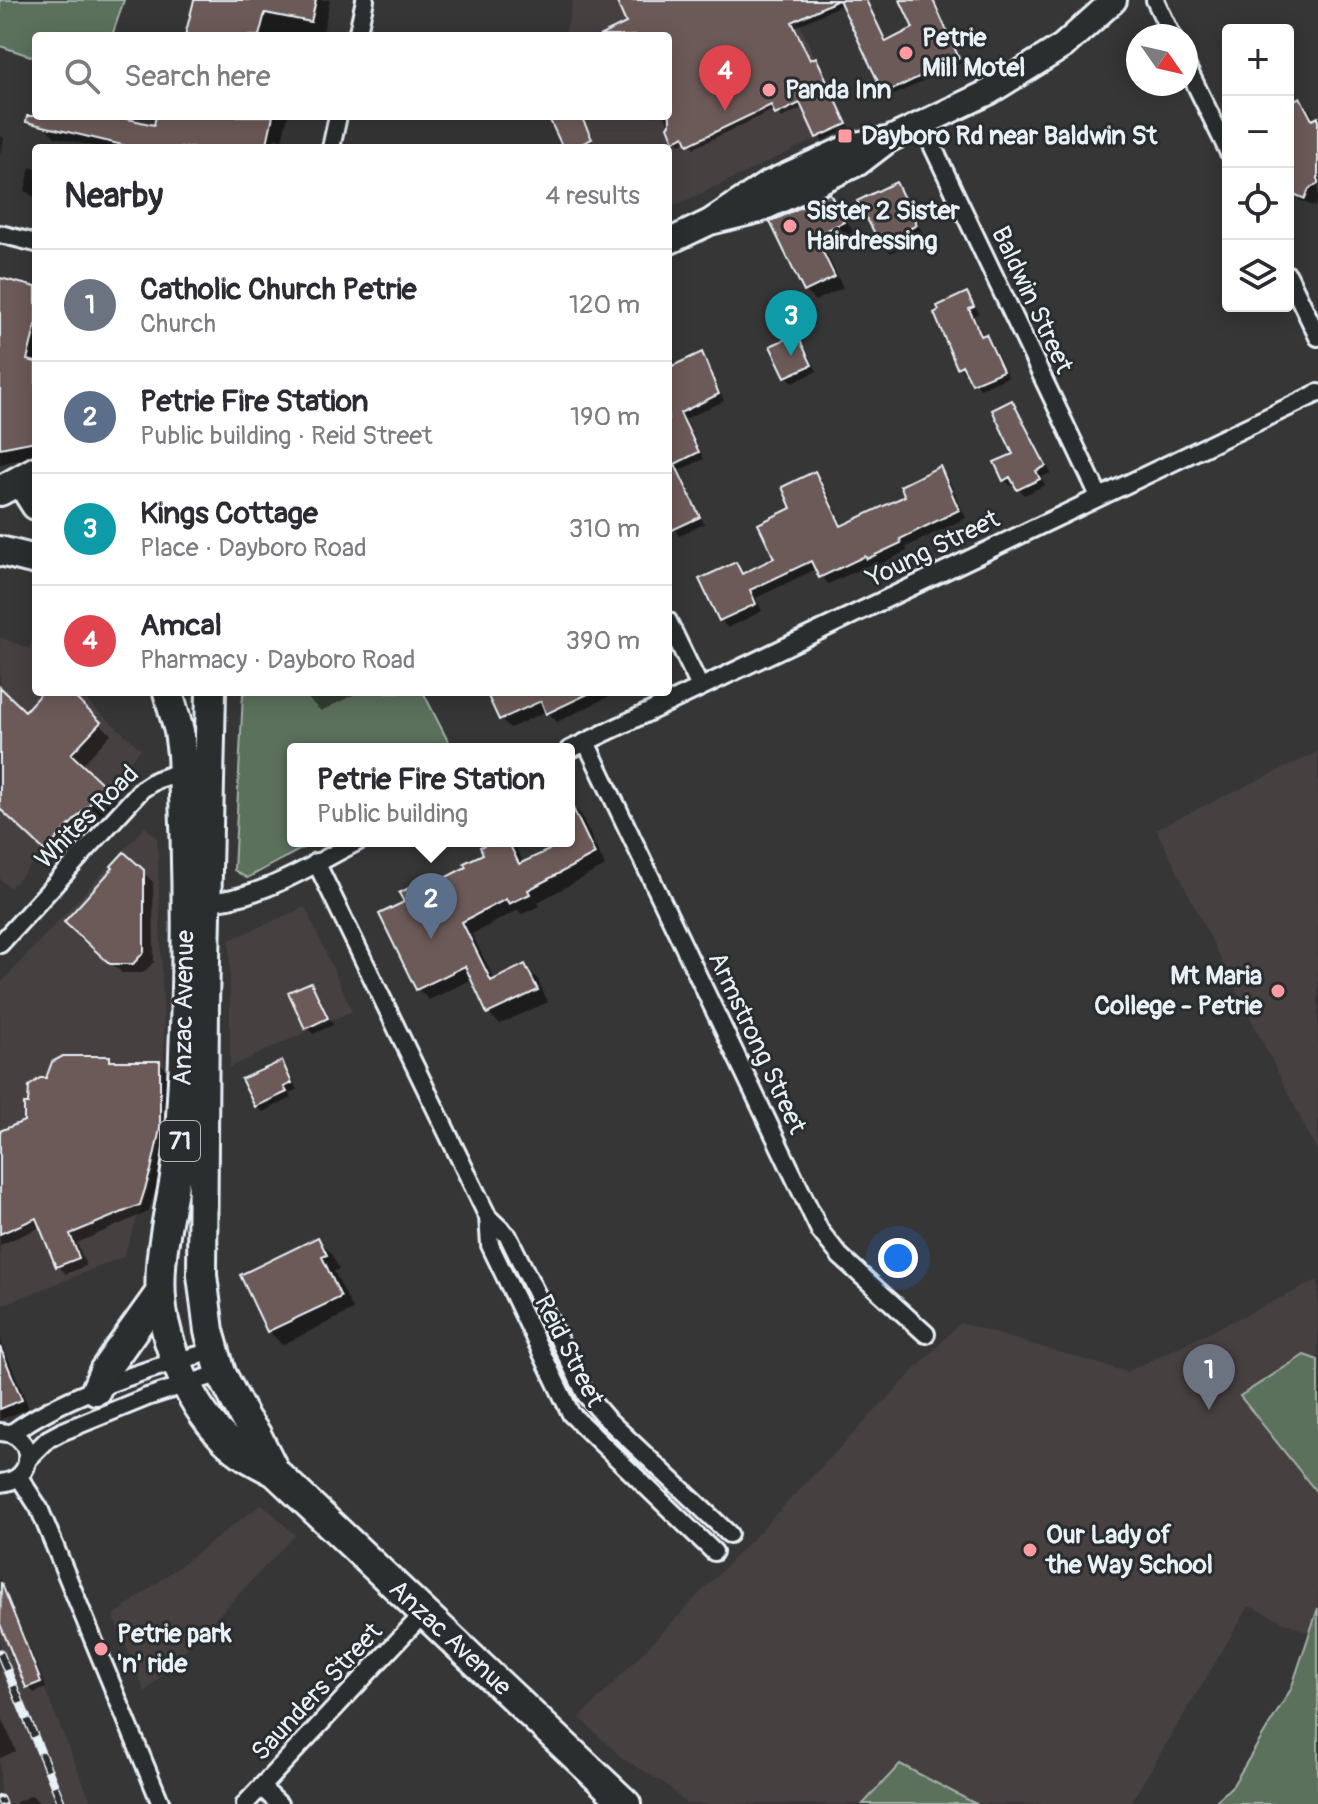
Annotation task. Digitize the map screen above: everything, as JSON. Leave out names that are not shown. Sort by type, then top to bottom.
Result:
[{"type":"highway","points":[[0,492],[32,492]]},
{"type":"highway","points":[[0,551],[32,559]]},
{"type":"highway","name":"Anzac Avenue","points":[[169,696],[179,731],[196,902],[202,1275],[206,1313],[217,1362],[275,1472]]},
{"type":"highway","name":"Anzac Avenue","points":[[211,696],[178,1169],[160,1252],[160,1293],[164,1320],[182,1373],[211,1422],[241,1453],[275,1472],[626,1804]]},
{"type":"highway","points":[[96,1390],[104,1371],[160,1293]]},
{"type":"main road","points":[[672,240],[710,222],[759,210],[858,163],[888,140],[989,92],[1063,46],[1114,0]]},
{"type":"street","points":[[358,32],[365,0]]},
{"type":"street","points":[[1155,0],[1166,24]]},
{"type":"street","points":[[1198,90],[1222,139]]},
{"type":"street","points":[[332,144],[337,120]]},
{"type":"street","name":"Baldwin Street","points":[[922,124],[1099,496]]},
{"type":"street","points":[[0,234],[32,242]]},
{"type":"street","points":[[1294,287],[1318,337]]},
{"type":"street","name":"Young Street","points":[[575,747],[1318,393]]},
{"type":"street","points":[[672,629],[700,687]]},
{"type":"street","name":"Armstrong Street","points":[[586,742],[820,1231],[840,1256],[926,1334]]},
{"type":"street","name":"Whites Road","points":[[3,933],[142,789],[156,780],[183,771]]},
{"type":"street","points":[[196,902],[234,899],[250,894],[347,847]]},
{"type":"street","name":"Reid Street","points":[[316,862],[488,1217],[508,1236],[593,1405],[729,1534]]},
{"type":"street","name":"Reid Street","points":[[488,1217],[490,1245],[571,1414],[714,1552]]},
{"type":"street","points":[[6,1433],[96,1390],[182,1373],[217,1362]]},
{"type":"street","points":[[0,1483],[19,1477],[27,1460],[48,1439],[147,1397],[182,1373],[217,1362]]},
{"type":"street","points":[[6,1433],[24,1444],[27,1460]]},
{"type":"street","points":[[19,1477],[39,1508],[161,1804]]},
{"type":"street","name":"Saunders Street","points":[[245,1804],[424,1613]]},
{"type":"street","points":[[261,1787],[279,1804]]},
{"type":"shaded area","points":[[573,0],[788,0],[847,124],[672,207],[672,144],[561,144],[550,120],[672,120],[672,32],[566,32]]},
{"type":"shaded area","points":[[0,637],[29,649],[32,639],[32,696],[87,696],[88,702],[141,749],[10,888],[0,879]]},
{"type":"shaded area","name":"Mt Maria College - Petrie","points":[[1318,752],[1318,1153],[1156,829]]},
{"type":"shaded area","points":[[145,827],[157,838],[164,1030],[164,1135],[156,1168],[123,1257],[0,1306],[0,984]]},
{"type":"shaded area","points":[[305,907],[352,1011],[230,1067],[230,940]]},
{"type":"shaded area","name":"Our Lady of the Way School","points":[[1318,1280],[1318,1629],[1309,1633],[1249,1606],[1130,1804],[686,1804],[666,1784],[622,1758],[580,1718],[960,1323],[1127,1372]]},
{"type":"shaded area","points":[[262,1504],[295,1535],[145,1692],[113,1616]]},
{"type":"shaded area","points":[[0,1581],[80,1775],[92,1804],[0,1804]]},
{"type":"green space","points":[[0,0],[124,0],[113,32],[32,32],[32,57],[0,46]]},
{"type":"green space","points":[[243,696],[425,696],[449,743],[287,743],[287,847],[305,847],[247,878],[234,870]]},
{"type":"green space","points":[[1304,1355],[1318,1360],[1318,1494],[1240,1396]]},
{"type":"green space","points":[[1318,1608],[1318,1804],[1213,1804],[1233,1785],[1291,1689]]},
{"type":"green space","points":[[900,1764],[972,1802],[977,1804],[863,1804]]},
{"type":"building","points":[[194,0],[316,0],[311,22],[265,13],[260,32],[186,32]]},
{"type":"building","points":[[616,0],[838,0],[792,22],[810,60],[816,57],[847,124],[816,138],[800,103],[775,115],[771,105],[688,145],[684,136],[674,141],[668,126],[672,120],[672,32],[607,32],[626,23]]},
{"type":"building","points":[[839,0],[866,0],[886,42],[913,28],[900,0],[933,0],[959,58],[949,63],[952,68],[938,75],[935,69],[884,94]]},
{"type":"building","points":[[1300,97],[1312,120],[1318,117],[1318,184],[1309,189],[1305,199],[1294,194],[1294,100]]},
{"type":"building","points":[[27,116],[32,116],[32,120],[132,120],[154,125],[155,120],[272,120],[267,144],[118,144],[26,122]]},
{"type":"building","points":[[550,120],[583,120],[592,139],[581,144],[561,144]]},
{"type":"building","points":[[896,182],[917,225],[895,236],[898,241],[883,248],[857,201]]},
{"type":"building","points":[[830,193],[844,222],[815,236],[835,277],[804,292],[770,222]]},
{"type":"building","points":[[0,278],[32,286],[32,340],[27,360],[32,361],[32,442],[0,448]]},
{"type":"building","points":[[967,292],[974,307],[969,309],[981,336],[986,334],[1003,371],[972,384],[962,365],[957,368],[934,313],[939,310],[937,306]]},
{"type":"building","points":[[797,334],[812,365],[785,377],[770,346]]},
{"type":"building","points":[[702,352],[719,394],[680,413],[699,452],[675,464],[700,517],[672,530],[672,366]]},
{"type":"building","points":[[1012,400],[1046,466],[1036,471],[1040,479],[1017,490],[1010,477],[1003,481],[994,462],[1013,454],[992,410]]},
{"type":"building","points":[[940,466],[959,510],[900,539],[901,543],[819,578],[811,561],[750,590],[756,604],[719,621],[699,579],[736,562],[742,574],[774,558],[758,524],[791,508],[782,487],[815,471],[841,526],[905,496],[900,486]]},
{"type":"building","points":[[0,687],[25,711],[38,696],[73,696],[101,722],[71,754],[106,787],[45,851],[0,809]]},
{"type":"building","points":[[488,696],[584,696],[546,714],[541,701],[499,720]]},
{"type":"building","points":[[575,812],[595,854],[528,890],[530,894],[509,904],[506,899],[462,922],[491,981],[525,964],[538,990],[487,1014],[465,966],[416,990],[379,914],[404,902],[399,893],[434,876],[437,882],[466,867],[464,863],[483,854],[480,847],[511,847],[519,864],[549,850],[547,847],[575,847]]},
{"type":"building","points":[[124,852],[144,870],[144,952],[133,964],[110,964],[64,922]]},
{"type":"building","points":[[311,982],[328,1018],[305,1029],[288,992]]},
{"type":"building","points":[[63,1056],[110,1056],[110,1061],[160,1061],[160,1129],[140,1205],[70,1234],[79,1258],[56,1267],[36,1218],[0,1234],[0,1131],[24,1121],[24,1104],[28,1104],[29,1086],[40,1078],[46,1078],[52,1062]]},
{"type":"building","points":[[282,1061],[292,1083],[284,1087],[287,1092],[255,1107],[241,1079]]},
{"type":"building","points":[[318,1237],[327,1255],[322,1257],[341,1297],[267,1332],[240,1275]]},
{"type":"building","points":[[0,1347],[22,1400],[0,1409]]},
{"type":"building","points":[[1,1582],[41,1682],[26,1688],[0,1624]]},
{"type":"railway","points":[[0,1653],[62,1804]]},
{"type":"railway","points":[[0,1799],[2,1804]]},
{"type":"place","name":"Petrie Mill Motel","points":[[906,53]]},
{"type":"place","name":"Panda Inn","points":[[769,90]]},
{"type":"place","name":"Amcal","points":[[725,111]]},
{"type":"place","name":"Dayboro Rd near Baldwin St","points":[[845,136]]},
{"type":"place","name":"Sister 2 Sister Hairdressing","points":[[790,226]]},
{"type":"place","name":"Kings Cottage","points":[[791,356]]},
{"type":"place","name":"Petrie Fire Station","points":[[431,939]]},
{"type":"place","name":"Mt Maria College - Petrie","points":[[1278,991]]},
{"type":"place","name":"Catholic Church Petrie","points":[[1209,1410]]},
{"type":"place","name":"Our Lady of the Way School","points":[[1030,1550]]},
{"type":"place","name":"Petrie park 'n' ride","points":[[101,1649]]}]
